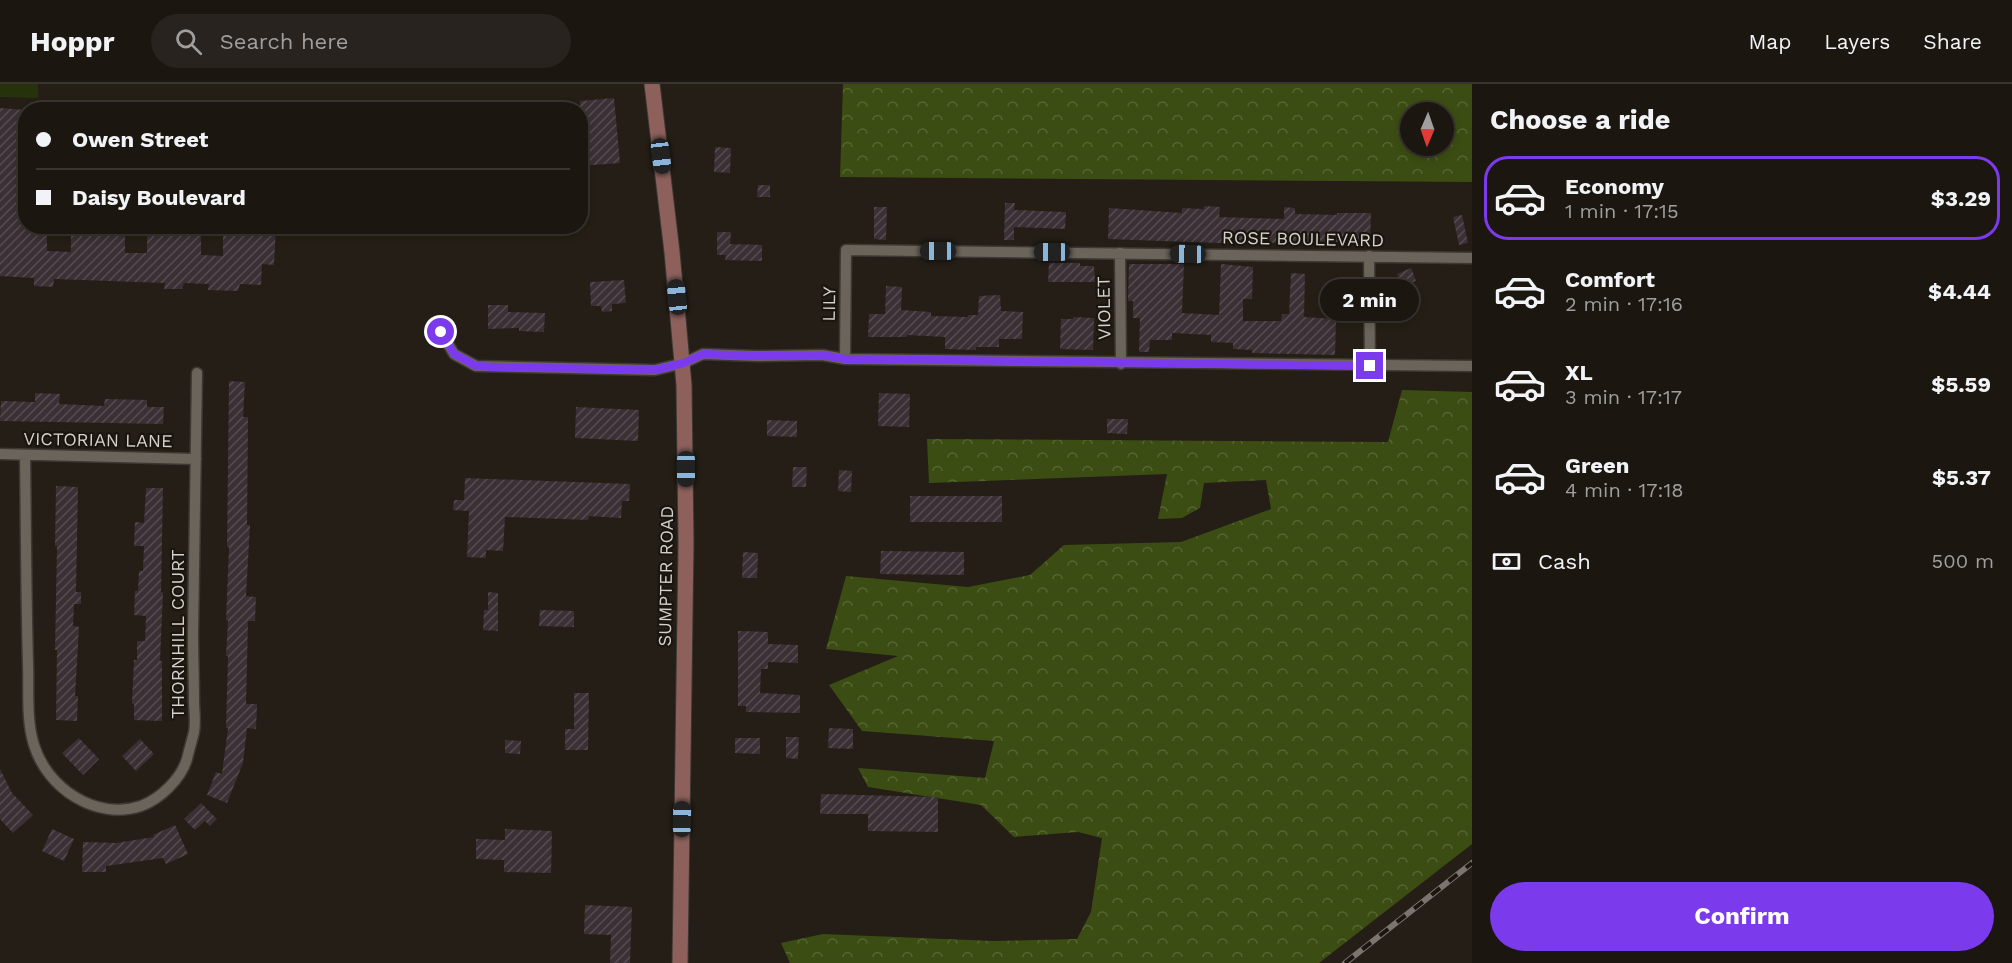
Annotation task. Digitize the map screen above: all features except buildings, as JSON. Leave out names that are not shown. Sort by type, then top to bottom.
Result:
[{"type":"street","name":"SUMPTER ROAD","points":[[652,84],[684,363],[686,543],[680,963]]},
{"type":"street","name":"ROSE BOULEVARD","points":[[846,250],[1472,258]]},
{"type":"street","name":"LILY","points":[[845,359],[846,250]]},
{"type":"street","name":"VIOLET","points":[[1120,253],[1121,364]]},
{"type":"street","points":[[1369,256],[1370,366]]},
{"type":"street","points":[[441,332],[454,354],[476,366],[655,370],[684,363],[703,354],[822,355],[845,359],[1121,364],[1472,366]]},
{"type":"street","name":"THORNHILL COURT","points":[[25,455],[28,654],[33,745],[46,771],[58,785],[83,802],[111,809],[129,809],[153,800],[174,783],[186,761],[194,731],[197,374]]},
{"type":"street","name":"VICTORIAN LANE","points":[[0,454],[196,459]]},
{"type":"green space","points":[[0,84],[38,84],[38,98],[0,97]]},
{"type":"green space","points":[[843,84],[1472,84],[1472,182],[840,177]]},
{"type":"green space","points":[[1402,390],[1472,392],[1472,844],[1319,963],[790,963],[781,943],[823,934],[993,941],[1077,939],[1091,912],[1102,838],[1078,832],[1014,837],[981,805],[868,787],[858,768],[985,778],[994,741],[862,731],[829,685],[898,656],[826,649],[846,576],[968,587],[1030,575],[1064,545],[1181,542],[1271,509],[1266,480],[1204,483],[1200,508],[1182,518],[1158,519],[1167,474],[929,483],[927,439],[1388,442]]},
{"type":"railway","points":[[1345,963],[1472,863]]},
{"type":"route","points":[[441,332],[454,354],[476,366],[513,368],[655,370],[684,363],[703,354],[822,355],[845,359],[1121,364],[1370,366]]}]
